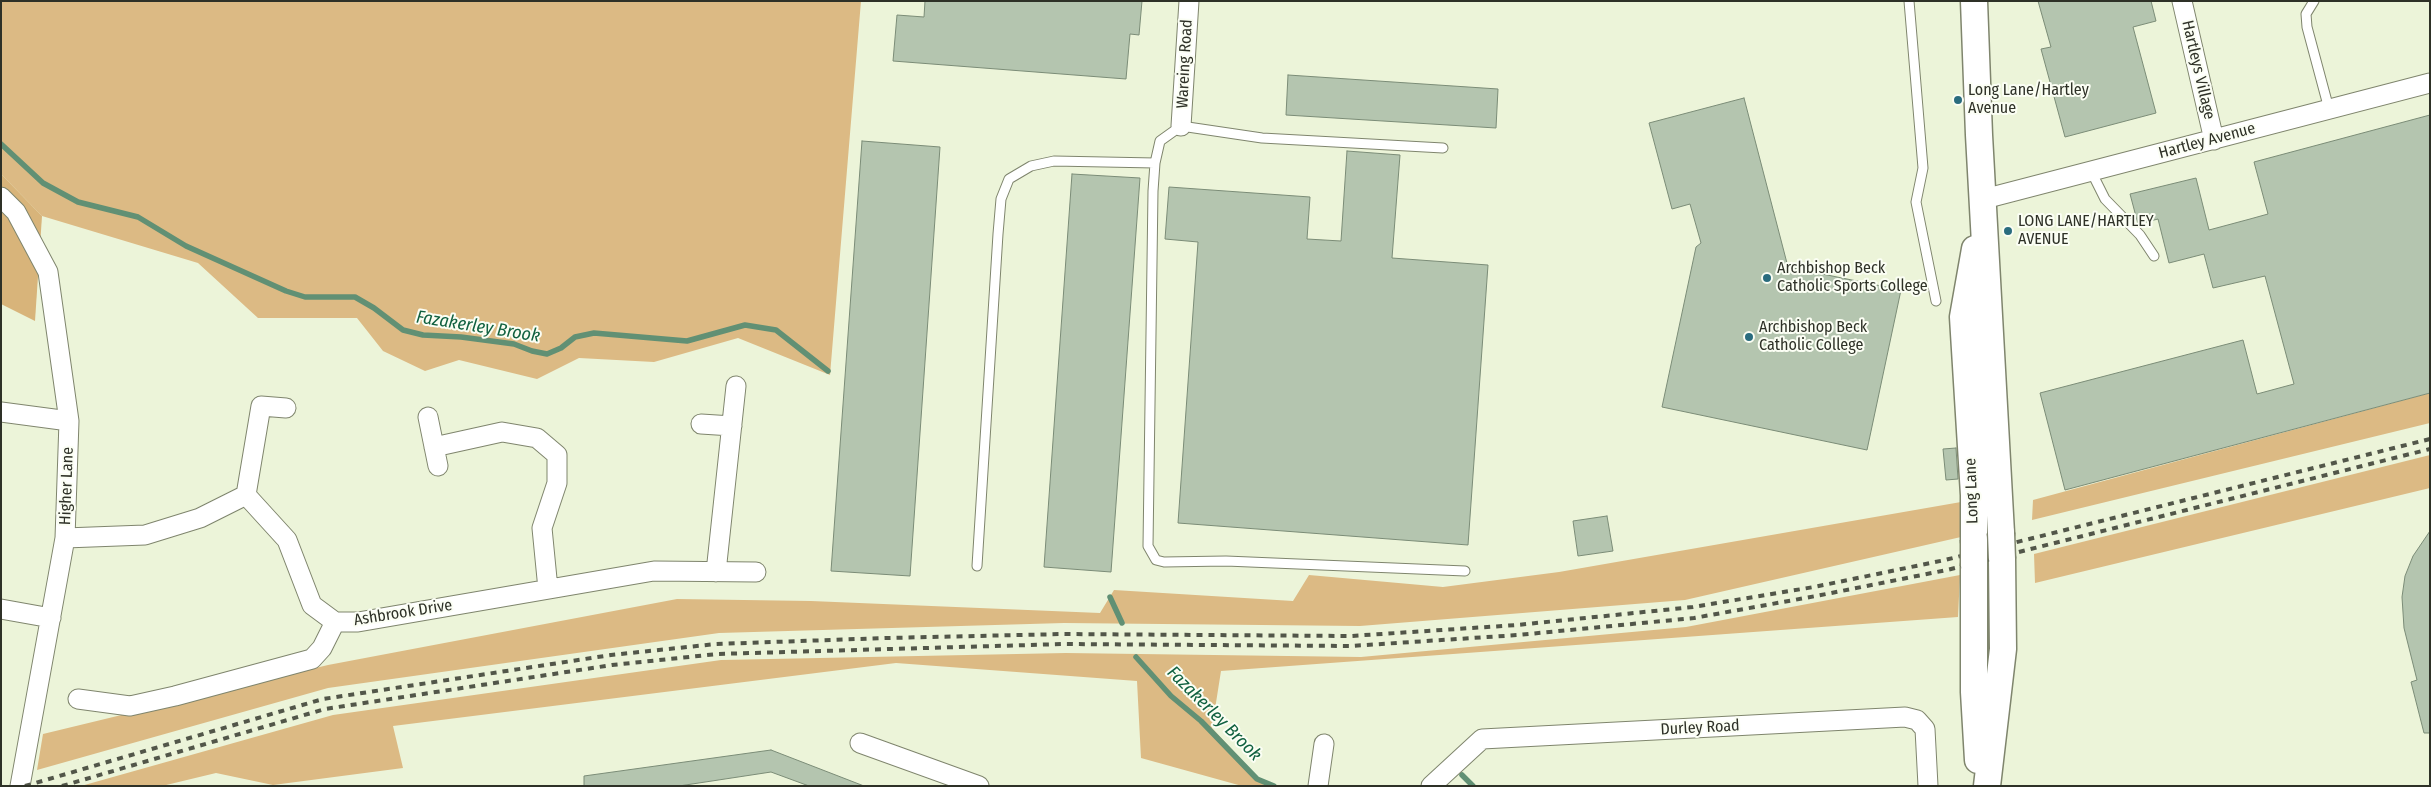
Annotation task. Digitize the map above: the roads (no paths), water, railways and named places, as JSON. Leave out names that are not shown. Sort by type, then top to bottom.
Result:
[{"type":"main road","name":"Long Lane","points":[[1974,1],[1979,135],[1984,198],[2001,533],[2004,649],[1987,786]]},
{"type":"main road","name":"Long Lane","points":[[1979,786],[1974,692],[1974,495],[1963,317],[1984,198]]},
{"type":"street","name":"Wareing Road","points":[[1182,126],[1189,1]]},
{"type":"street","name":"Hartleys Village","points":[[2182,1],[2214,140]]},
{"type":"street","name":"Hartley Avenue","points":[[1984,198],[2430,83]]},
{"type":"street","name":"Higher Lane","points":[[1,197],[16,212],[48,272],[69,421],[65,538],[21,780]]},
{"type":"street","points":[[716,572],[736,386]]},
{"type":"street","points":[[65,538],[145,535],[200,518],[246,495],[261,406],[286,408]]},
{"type":"street","points":[[1,412],[69,421]]},
{"type":"street","points":[[428,417],[438,466]]},
{"type":"street","points":[[701,424],[732,426]]},
{"type":"street","points":[[434,447],[502,432],[537,438],[557,455],[557,483],[542,528],[548,589]]},
{"type":"street","name":"Ashbrook Drive","points":[[246,495],[287,540],[312,605],[335,622],[358,622],[654,571],[756,572]]},
{"type":"street","points":[[1,609],[51,618]]},
{"type":"street","points":[[78,700],[130,706],[175,696],[312,659],[322,648],[335,622]]},
{"type":"street","name":"Durley Road","points":[[1431,786],[1482,739],[1905,717],[1917,720],[1925,729],[1928,786]]},
{"type":"street","points":[[860,743],[979,786]]},
{"type":"street","points":[[1318,786],[1324,744]]},
{"type":"lane","points":[[1909,1],[1923,168],[1916,202],[1936,301]]},
{"type":"lane","points":[[2314,1],[2306,14],[2306,27],[2329,109]]},
{"type":"lane","points":[[1443,148],[1262,138],[1182,126],[1160,141],[1155,163],[1148,546],[1156,560],[1465,571]]},
{"type":"lane","points":[[977,566],[1001,199],[1008,180],[1031,166],[1054,161],[1155,163]]},
{"type":"lane","points":[[2091,171],[2105,199],[2140,235],[2154,256]]},
{"type":"waterway","name":"Fazakerley Brook","points":[[1,144],[43,183],[78,202],[138,217],[186,246],[286,291],[305,297],[355,297],[374,308],[403,330],[423,335],[461,337],[514,344],[547,354],[561,348],[575,337],[594,333],[687,341],[745,325],[776,330],[828,371]]},
{"type":"waterway","name":"Fazakerley Brook","points":[[1110,597],[1122,623]]},
{"type":"waterway","name":"Fazakerley Brook","points":[[1136,657],[1171,696],[1201,721],[1257,779],[1274,786]]},
{"type":"waterway","name":"Fazakerley Brook","points":[[1462,775],[1473,786]]},
{"type":"railway","points":[[25,786],[323,699],[611,655],[716,644],[886,638],[1064,634],[1351,636],[1517,625],[1693,607],[1814,587],[1945,560],[2430,439]]},
{"type":"railway","points":[[62,786],[325,709],[612,665],[717,654],[1064,644],[1351,646],[1518,635],[1694,618],[1947,570],[2430,449]]},
{"type":"place","name":"Long Lane/Hartley Avenue","points":[[1958,100]]},
{"type":"place","name":"LONG LANE/HARTLEY AVENUE","points":[[2008,231]]},
{"type":"place","name":"Archbishop Beck Catholic Sports College","points":[[1767,278]]},
{"type":"place","name":"Archbishop Beck Catholic College","points":[[1749,337]]}]
